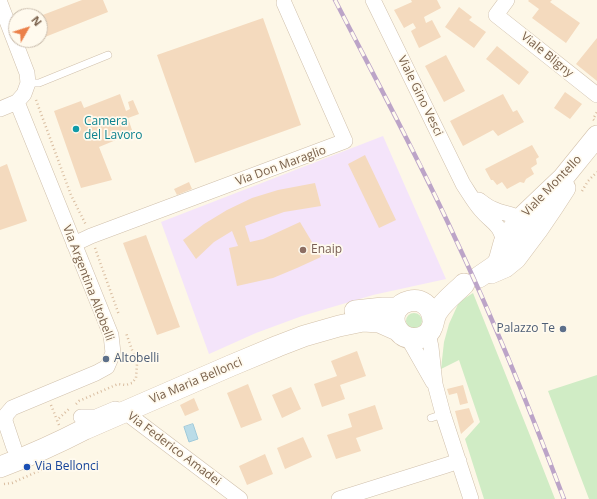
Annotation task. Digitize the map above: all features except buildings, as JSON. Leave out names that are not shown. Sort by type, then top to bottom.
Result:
[{"type":"street","name":"Viale Gino Vesci","points":[[373,0],[463,184],[481,210],[500,228],[504,243]]},
{"type":"street","name":"Viale Bligny","points":[[507,0],[496,15],[597,95]]},
{"type":"street","name":"Via Don Maraglio","points":[[74,244],[91,236],[345,141],[284,2]]},
{"type":"street","points":[[0,3],[27,73],[34,83],[17,102],[0,109]]},
{"type":"street","name":"Via Argentina Altobelli","points":[[7,451],[5,421],[6,415],[12,408],[96,373],[107,367],[113,353],[111,335],[17,102]]},
{"type":"street","name":"Viale Montello","points":[[545,205],[515,216],[509,234],[504,243],[499,261],[495,266],[479,277],[505,267],[516,258],[530,240],[545,205],[594,137]]},
{"type":"street","name":"Viale Gino Vesci","points":[[468,192],[492,209],[515,216]]},
{"type":"street","points":[[494,222],[500,224],[511,223],[515,216],[526,226],[529,231],[530,240]]},
{"type":"street","name":"Via Maria Bellonci","points":[[7,451],[81,417],[235,352],[354,311],[398,308],[403,303],[414,300],[423,302],[464,284],[436,313],[431,327]]},
{"type":"street","points":[[423,302],[431,310],[433,315],[431,327],[431,347],[437,416],[459,461],[471,499]]},
{"type":"street","points":[[398,308],[394,316],[395,324],[435,384]]},
{"type":"street","name":"Via Maria Bellonci","points":[[0,466],[16,461],[178,388],[278,346],[339,326],[363,321],[379,322],[402,334]]},
{"type":"street","points":[[402,334],[415,339],[419,338],[431,327]]},
{"type":"street","name":"Via Federico Amadei","points":[[81,417],[96,417],[115,409],[125,412],[240,499]]},
{"type":"street","points":[[339,499],[459,461]]},
{"type":"lane","points":[[34,83],[108,55]]},
{"type":"path","points":[[34,83],[36,98],[71,195],[91,236],[122,322]]},
{"type":"path","points":[[594,137],[597,112]]},
{"type":"path","points":[[60,427],[57,420],[79,401],[118,384],[126,385],[132,383],[136,378],[137,364],[124,329]]},
{"type":"shaded area","name":"Enaip","points":[[383,136],[446,279],[373,295],[302,316],[256,333],[209,354],[161,222]]},
{"type":"green space","points":[[473,293],[555,499],[484,499],[465,439],[480,422],[459,360],[441,369],[444,342],[449,324],[459,302]]},
{"type":"green space","points":[[414,313],[420,315],[422,321],[420,327],[414,329],[408,327],[406,321],[408,315]]},
{"type":"green space","points":[[597,375],[597,499],[589,499],[548,391]]},
{"type":"water","points":[[193,424],[198,439],[189,442],[184,427]]},
{"type":"railway","points":[[335,0],[412,150],[471,272],[513,369],[564,499]]},
{"type":"place","name":"Camera del Lavoro","points":[[76,129]]},
{"type":"place","name":"Enaip","points":[[303,250]]},
{"type":"place","name":"Palazzo Te","points":[[563,329]]},
{"type":"place","name":"Altobelli","points":[[106,359]]},
{"type":"place","name":"Via Bellonci","points":[[27,467]]}]
